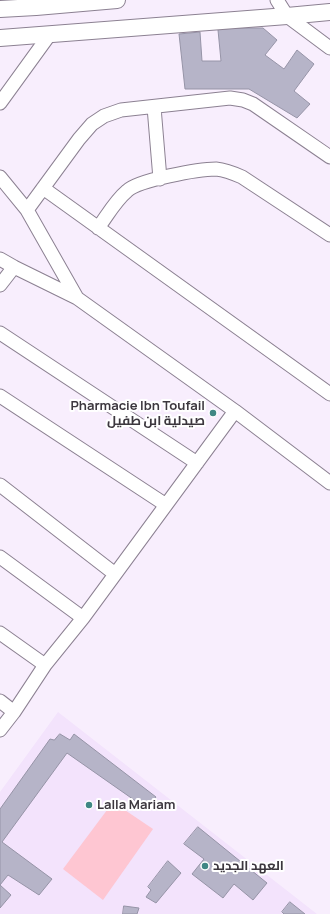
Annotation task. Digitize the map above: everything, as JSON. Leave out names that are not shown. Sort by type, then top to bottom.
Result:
[{"type":"street","points":[[0,9],[34,4],[117,0]]},
{"type":"street","points":[[277,0],[287,16],[330,48]]},
{"type":"street","points":[[0,38],[330,12]]},
{"type":"street","points":[[0,103],[50,34]]},
{"type":"street","points":[[27,210],[79,139],[92,124],[104,116],[121,110],[230,98],[243,100],[253,104],[330,157]]},
{"type":"street","points":[[154,107],[160,179]]},
{"type":"street","points":[[98,228],[127,190],[137,184],[199,170],[217,169],[230,171],[242,177],[330,235]]},
{"type":"street","points":[[0,176],[27,210],[77,298]]},
{"type":"street","points":[[43,188],[330,394]]},
{"type":"street","points":[[0,259],[77,298],[330,482]]},
{"type":"street","points":[[0,285],[14,267]]},
{"type":"street","points":[[0,333],[197,463]]},
{"type":"street","points":[[0,396],[166,505]]},
{"type":"street","points":[[0,730],[14,712],[45,665],[83,618],[235,412]]},
{"type":"street","points":[[0,485],[115,574]]},
{"type":"street","points":[[0,557],[83,618]]},
{"type":"street","points":[[0,633],[45,665]]},
{"type":"street","points":[[0,701],[14,712]]},
{"type":"shaded area","name":"Lalla Mariam","points":[[58,712],[317,914],[0,914],[0,792]]},
{"type":"shaded area","points":[[113,802],[153,829],[103,900],[63,869]]},
{"type":"building","points":[[234,28],[263,28],[277,40],[265,55],[284,69],[297,50],[314,64],[294,91],[310,104],[297,118],[249,89],[185,89],[179,34],[200,32],[202,61],[221,61],[218,30]]},
{"type":"building","points":[[60,734],[70,740],[74,734],[156,797],[147,809],[67,753],[2,842],[52,879],[39,895],[8,875],[0,885],[0,809],[50,739],[54,740]]},
{"type":"building","points":[[198,827],[267,883],[253,900],[234,884],[223,898],[192,874],[204,859],[184,844]]},
{"type":"building","points":[[168,861],[181,873],[156,903],[146,897],[151,890],[148,887]]},
{"type":"building","points":[[0,885],[11,895],[0,908]]},
{"type":"building","points":[[290,902],[305,914],[284,914],[282,912]]},
{"type":"building","points":[[124,906],[139,908],[137,914],[123,914]]},
{"type":"place","name":"Pharmacie Ibn Toufail صيدلية ابن طفيل","points":[[213,413]]},
{"type":"place","name":"Lalla Mariam","points":[[89,805]]},
{"type":"place","name":"العهد الجديد","points":[[205,866]]}]
